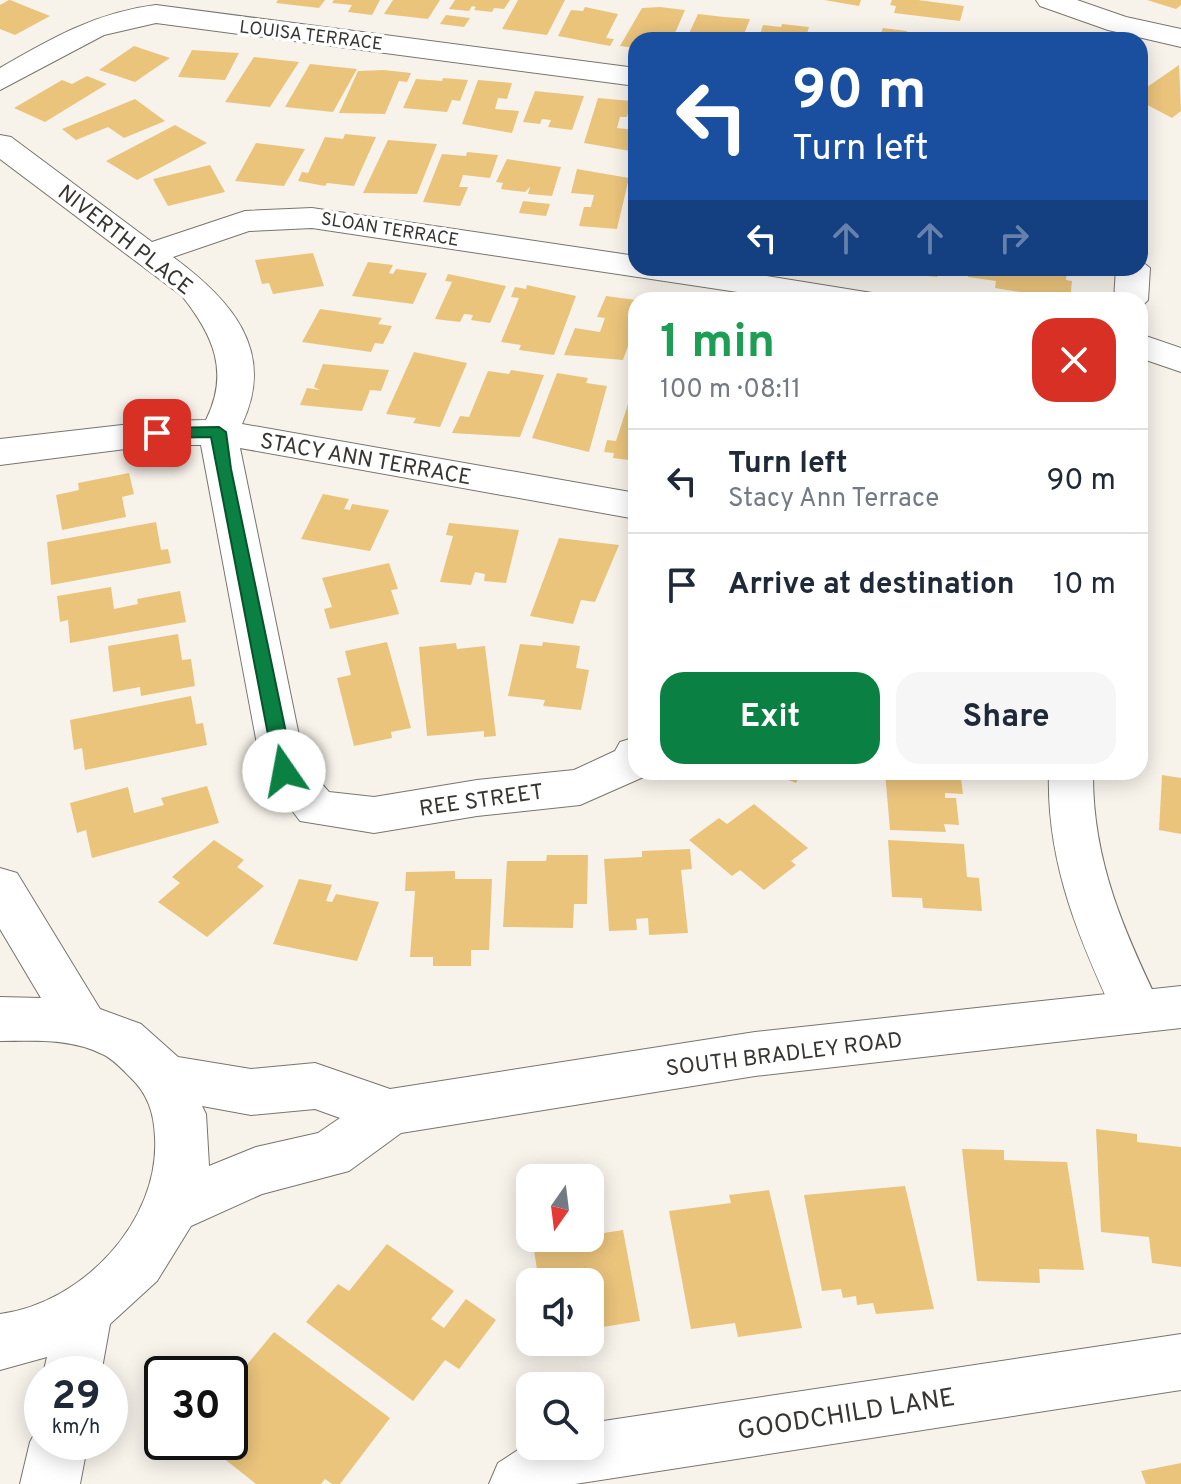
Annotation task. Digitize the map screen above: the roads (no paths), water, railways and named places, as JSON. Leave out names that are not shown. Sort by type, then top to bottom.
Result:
[{"type":"street","points":[[1065,2],[1118,24],[1181,38]]},
{"type":"street","name":"LOUISA TERRACE","points":[[0,81],[98,25],[128,16],[156,14],[628,76]]},
{"type":"street","name":"NIVERTH PLACE","points":[[0,144],[194,289],[220,320],[236,355],[235,399],[219,432]]},
{"type":"street","name":"SLOAN TERRACE","points":[[149,254],[245,221],[312,218],[628,265]]},
{"type":"street","points":[[700,276],[807,292]]},
{"type":"street","points":[[1148,341],[1181,338]]},
{"type":"street","points":[[1148,346],[1181,361]]},
{"type":"street","name":"STACY ANN TERRACE","points":[[0,452],[157,433],[219,432],[628,505]]},
{"type":"street","name":"REE STREET","points":[[219,432],[223,469],[284,771],[316,808],[374,815],[580,787],[628,765]]},
{"type":"street","points":[[1071,780],[1073,844],[1099,933],[1160,1009]]},
{"type":"street","points":[[0,887],[80,1020]]},
{"type":"street","name":"SOUTH BRADLEY ROAD","points":[[173,1208],[256,1171],[330,1154],[390,1112],[755,1054],[1160,1009]]},
{"type":"street","points":[[0,1019],[38,1015],[80,1020],[114,1032],[142,1051],[164,1077],[178,1105],[185,1137],[182,1173],[173,1208],[148,1251],[111,1291],[66,1321],[14,1341],[0,1342]]},
{"type":"street","name":"SOUTH BRADLEY ROAD","points":[[164,1077],[251,1092],[315,1086],[390,1112]]},
{"type":"street","points":[[76,1356],[85,1309]]},
{"type":"street","name":"GOODCHILD LANE","points":[[519,1484],[559,1457],[1181,1362]]},
{"type":"street","points":[[50,1484],[55,1460]]}]
